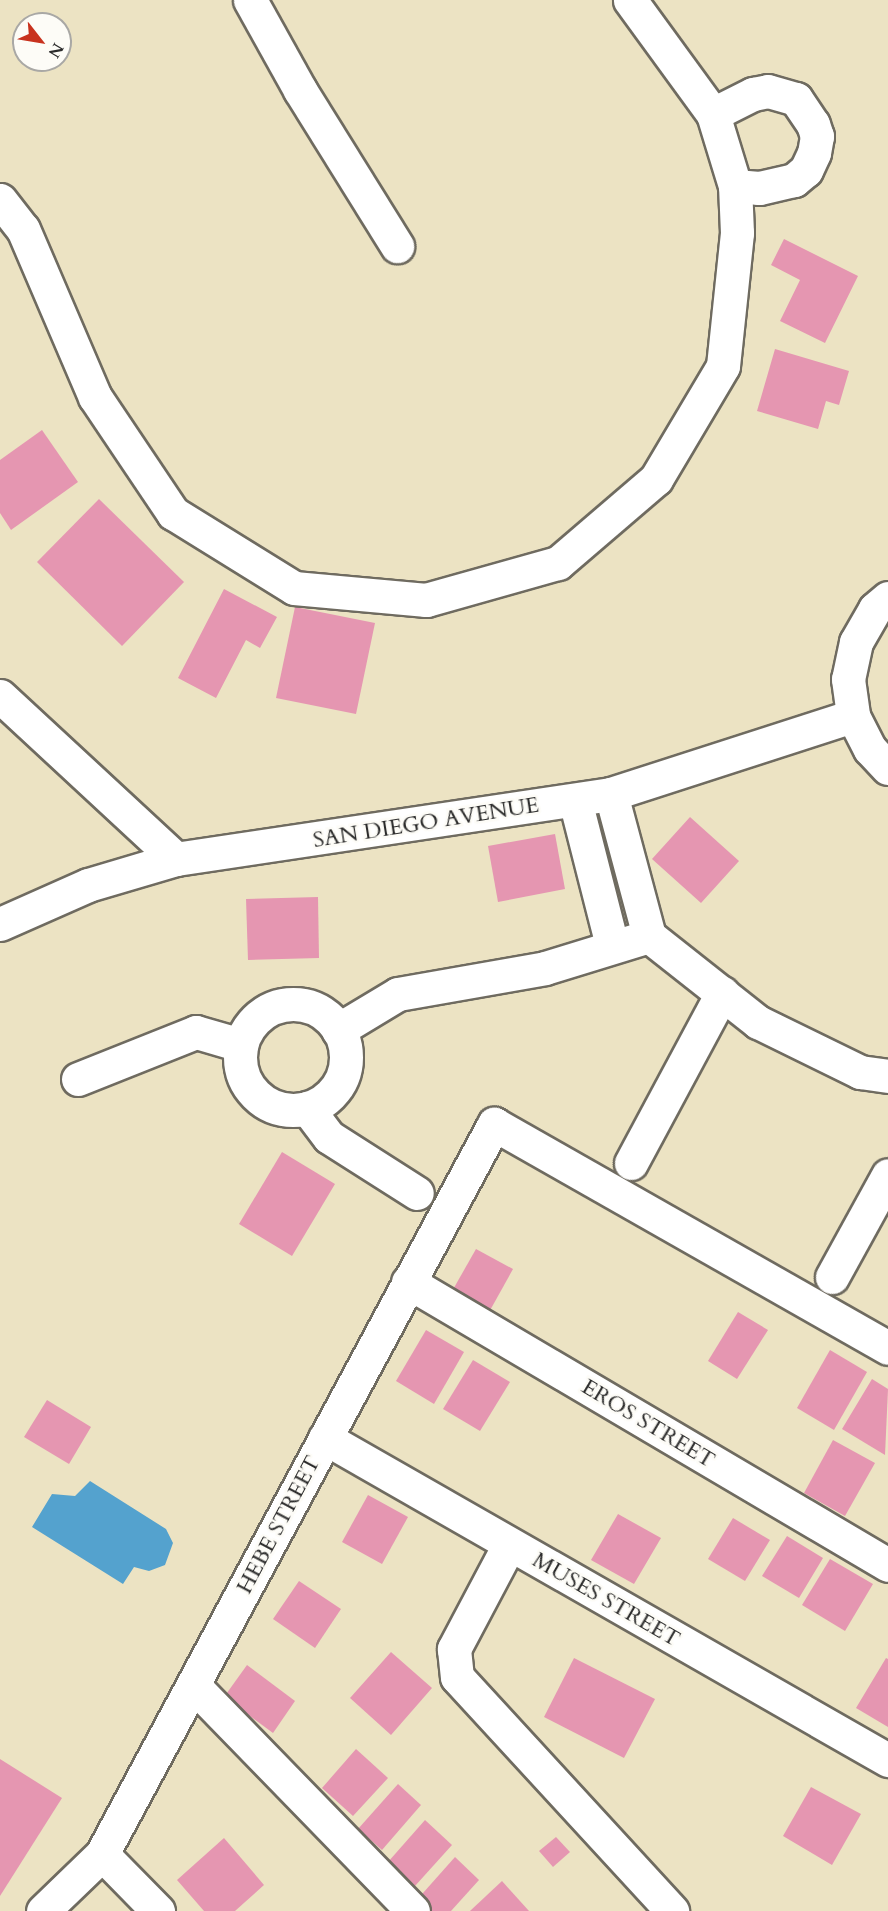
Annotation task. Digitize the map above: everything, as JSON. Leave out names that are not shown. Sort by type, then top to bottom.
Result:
[{"type":"street","points":[[250,0],[300,90],[397,246]]},
{"type":"street","points":[[0,200],[23,229],[95,397],[172,513],[294,588],[426,600],[558,563],[656,479],[723,366],[737,233],[735,186],[713,114],[630,0]]},
{"type":"street","points":[[713,114],[753,94],[768,91],[796,99],[813,124],[817,136],[814,153],[806,170],[794,180],[759,188],[735,186]]},
{"type":"street","points":[[888,598],[875,609],[856,642],[848,679],[853,716],[870,749],[888,768]]},
{"type":"street","points":[[0,696],[176,859]]},
{"type":"street","name":"SAN DIEGO AVENUE","points":[[0,924],[88,885],[176,859],[611,794],[853,716]]},
{"type":"street","points":[[611,794],[649,936],[758,1022],[860,1072],[888,1076]]},
{"type":"street","points":[[575,800],[612,945]]},
{"type":"street","points":[[338,1030],[398,994],[545,968],[612,945],[649,936]]},
{"type":"street","points":[[632,1163],[722,993]]},
{"type":"street","points":[[285,1005],[311,1007],[326,1016],[338,1030],[346,1061],[342,1076],[334,1090],[307,1108],[289,1110],[271,1106],[256,1096],[245,1081],[240,1063],[241,1045],[260,1015],[285,1005]]},
{"type":"street","points":[[78,1079],[196,1032],[241,1045]]},
{"type":"street","points":[[307,1108],[329,1137],[417,1193]]},
{"type":"street","name":"HEBE STREET","points":[[43,1911],[102,1854],[494,1124],[888,1348]]},
{"type":"street","points":[[832,1277],[888,1175]]},
{"type":"street","name":"EROS STREET","points":[[408,1282],[888,1565]]},
{"type":"street","name":"MUSES STREET","points":[[325,1438],[888,1760]]},
{"type":"street","points":[[509,1545],[454,1649],[457,1677],[672,1911]]},
{"type":"street","points":[[194,1686],[413,1911]]},
{"type":"street","points":[[102,1854],[158,1911]]},
{"type":"water","points":[[90,1481],[166,1529],[173,1543],[165,1565],[149,1571],[134,1567],[123,1584],[32,1527],[52,1494],[75,1496]]},
{"type":"building","points":[[784,239],[858,276],[825,343],[780,321],[800,280],[771,265]]},
{"type":"building","points":[[775,349],[849,371],[839,405],[826,401],[818,429],[757,411]]},
{"type":"building","points":[[42,430],[78,482],[11,530],[0,513],[0,460]]},
{"type":"building","points":[[99,499],[184,582],[122,646],[37,562]]},
{"type":"building","points":[[224,589],[277,617],[260,648],[246,640],[216,698],[178,678]]},
{"type":"building","points":[[295,607],[375,623],[356,714],[276,698]]},
{"type":"building","points":[[690,817],[739,861],[701,903],[652,859]]},
{"type":"building","points":[[555,834],[565,889],[498,902],[488,846]]},
{"type":"building","points":[[318,897],[319,958],[248,960],[246,899]]},
{"type":"building","points":[[282,1152],[335,1184],[292,1256],[239,1224]]},
{"type":"building","points":[[476,1249],[513,1269],[488,1314],[451,1293]]},
{"type":"building","points":[[738,1312],[768,1330],[737,1379],[708,1361]]},
{"type":"building","points":[[426,1330],[464,1352],[434,1404],[396,1381]]},
{"type":"building","points":[[830,1350],[867,1372],[834,1430],[797,1408]]},
{"type":"building","points":[[473,1360],[510,1382],[480,1431],[443,1409]]},
{"type":"building","points":[[872,1379],[888,1389],[885,1455],[842,1429]]},
{"type":"building","points":[[47,1400],[91,1427],[69,1464],[24,1437]]},
{"type":"building","points":[[833,1440],[875,1463],[845,1516],[804,1493]]},
{"type":"building","points":[[368,1495],[408,1517],[382,1564],[342,1542]]},
{"type":"building","points":[[618,1514],[661,1538],[634,1584],[591,1560]]},
{"type":"building","points":[[733,1518],[770,1540],[745,1581],[708,1559]]},
{"type":"building","points":[[787,1536],[823,1558],[799,1598],[762,1576]]},
{"type":"building","points":[[830,1559],[873,1584],[845,1631],[802,1605]]},
{"type":"building","points":[[299,1581],[341,1609],[315,1648],[273,1619]]},
{"type":"building","points":[[391,1652],[432,1688],[391,1735],[350,1698]]},
{"type":"building","points":[[574,1658],[655,1699],[624,1758],[544,1717]]},
{"type":"building","points":[[886,1658],[888,1659],[888,1727],[856,1708]]},
{"type":"building","points":[[247,1665],[295,1701],[273,1733],[224,1697]]},
{"type":"building","points":[[356,1749],[388,1778],[353,1816],[322,1788]]},
{"type":"building","points":[[0,1759],[62,1798],[0,1896]]},
{"type":"building","points":[[398,1784],[421,1805],[382,1850],[358,1829]]},
{"type":"building","points":[[811,1787],[861,1814],[832,1865],[783,1836]]},
{"type":"building","points":[[425,1820],[452,1845],[415,1886],[388,1862]]},
{"type":"building","points":[[556,1837],[570,1852],[553,1867],[539,1851]]},
{"type":"building","points":[[224,1838],[264,1885],[235,1911],[204,1911],[177,1880]]},
{"type":"building","points":[[455,1857],[479,1880],[451,1911],[424,1911],[415,1902]]},
{"type":"building","points":[[502,1881],[529,1911],[470,1911]]}]
